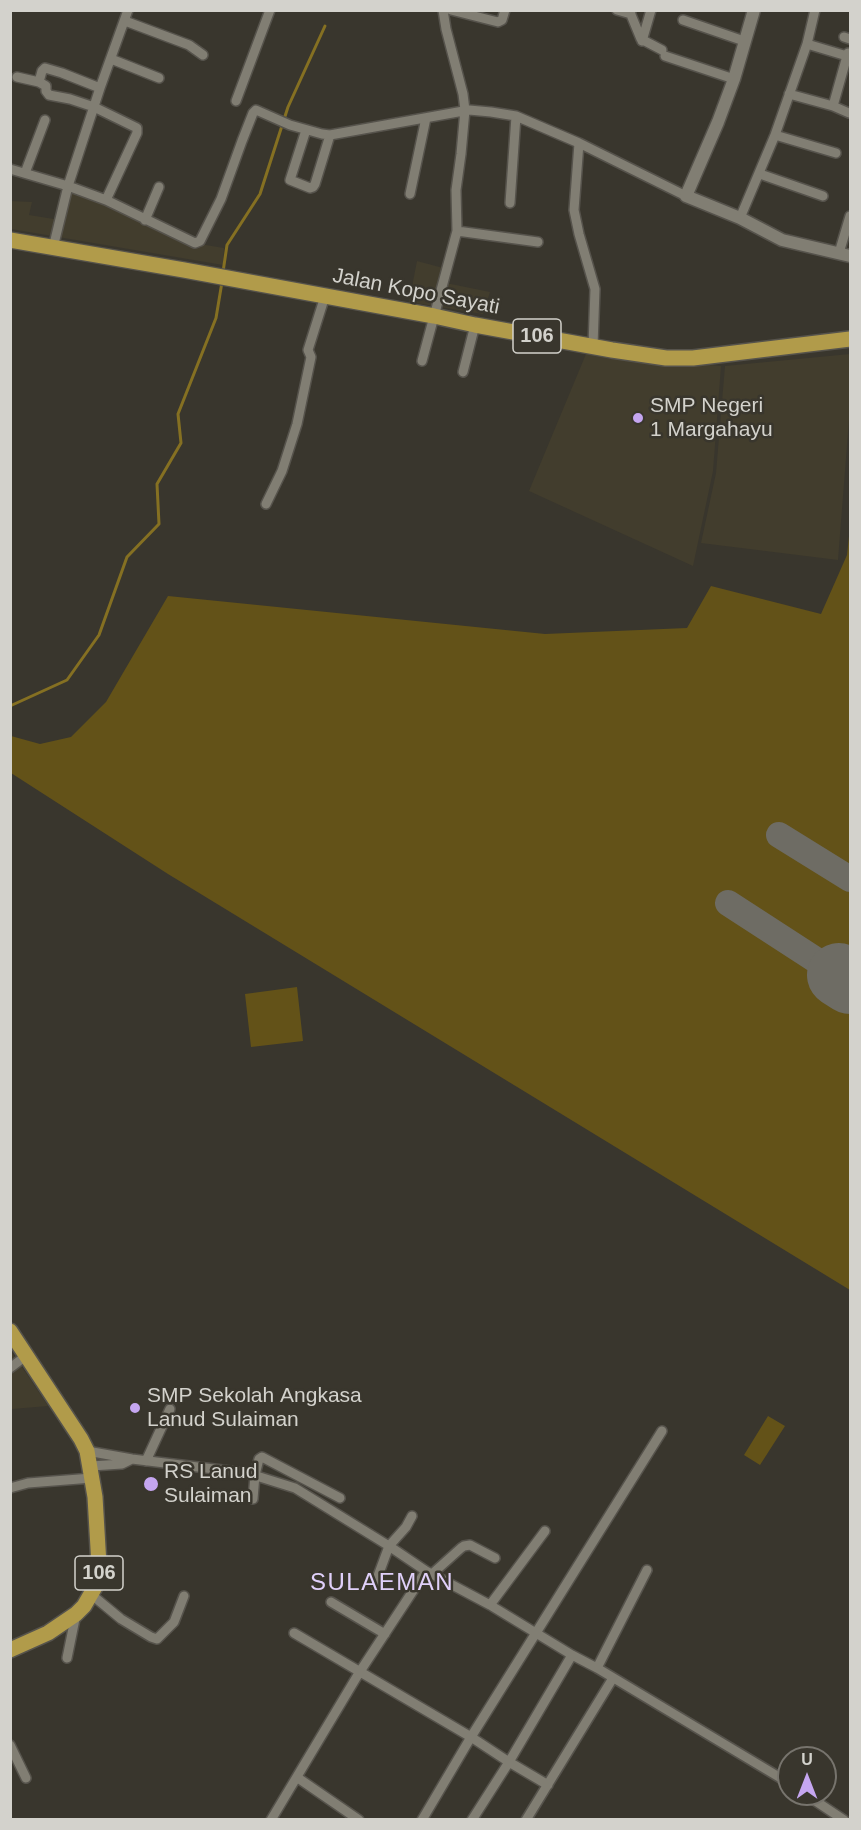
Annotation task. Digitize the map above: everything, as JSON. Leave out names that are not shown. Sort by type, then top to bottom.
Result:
[{"type":"main road","name":"Jalan Kopo Sayati","points":[[10,240],[326,296],[475,326],[651,356],[693,358],[850,339]]},
{"type":"main road","name":"106","points":[[10,1331],[81,1438],[90,1465],[98,1528],[99,1573],[92,1595],[76,1614],[48,1633],[10,1650]]},
{"type":"street","points":[[53,248],[68,186],[128,10]]},
{"type":"street","points":[[236,101],[270,10]]},
{"type":"street","points":[[422,361],[457,231],[456,190],[465,111],[443,10]]},
{"type":"street","points":[[451,10],[498,22],[502,20],[505,10]]},
{"type":"street","points":[[617,10],[630,12],[642,41],[663,53],[734,79]]},
{"type":"street","points":[[642,41],[651,10]]},
{"type":"street","points":[[686,196],[734,79],[754,10]]},
{"type":"street","points":[[740,218],[776,135],[807,44],[815,10]]},
{"type":"street","points":[[683,20],[744,41]]},
{"type":"street","points":[[124,21],[189,45],[203,55]]},
{"type":"street","points":[[807,44],[848,53],[833,106]]},
{"type":"street","points":[[111,59],[159,78]]},
{"type":"street","points":[[39,82],[45,68],[100,88]]},
{"type":"street","points":[[17,77],[39,82],[45,86],[49,95],[94,107],[137,128],[106,200]]},
{"type":"street","points":[[789,94],[833,106],[849,113]]},
{"type":"street","points":[[10,169],[106,200],[193,243],[198,243],[222,199],[256,110],[290,125],[330,135],[465,111],[491,112],[516,116],[579,143],[782,240],[845,255],[850,216]]},
{"type":"street","points":[[510,203],[516,116]]},
{"type":"street","points":[[410,194],[426,118]]},
{"type":"street","points":[[25,173],[45,120]]},
{"type":"street","points":[[306,130],[290,180],[310,188],[315,184],[330,135]]},
{"type":"street","points":[[776,135],[836,153]]},
{"type":"street","points":[[579,143],[574,210],[594,280],[593,346]]},
{"type":"street","points":[[760,174],[823,196]]},
{"type":"street","points":[[145,220],[159,187]]},
{"type":"street","points":[[457,231],[538,242]]},
{"type":"street","points":[[266,504],[282,471],[297,424],[311,357],[308,350],[326,296]]},
{"type":"street","points":[[463,372],[475,326]]},
{"type":"street","points":[[10,1368],[27,1355]]},
{"type":"street","points":[[146,1461],[170,1410]]},
{"type":"street","points":[[422,1820],[471,1737],[662,1431]]},
{"type":"street","points":[[253,1499],[255,1475],[259,1459],[262,1457],[340,1498]]},
{"type":"street","points":[[90,1465],[122,1464],[132,1459]]},
{"type":"street","points":[[10,1488],[90,1465],[132,1459],[255,1475],[295,1488],[429,1573],[490,1605],[777,1776]]},
{"type":"street","points":[[375,1584],[389,1546],[406,1527],[412,1516]]},
{"type":"street","points":[[490,1605],[545,1531]]},
{"type":"street","points":[[272,1820],[359,1673],[429,1573],[464,1546],[470,1545],[495,1558]]},
{"type":"street","points":[[597,1668],[647,1570]]},
{"type":"street","points":[[92,1595],[121,1619],[151,1637],[157,1638],[174,1622],[184,1596]]},
{"type":"street","points":[[331,1602],[385,1634]]},
{"type":"street","points":[[67,1658],[76,1614]]},
{"type":"street","points":[[294,1633],[548,1785]]},
{"type":"street","points":[[472,1820],[572,1655]]},
{"type":"street","points":[[526,1820],[613,1678]]},
{"type":"street","points":[[10,1745],[26,1778]]},
{"type":"street","points":[[298,1778],[359,1820]]},
{"type":"street","points":[[823,1806],[844,1820]]},
{"type":"shaded area","points":[[71,188],[182,241],[224,248],[223,265],[11,229],[10,201],[32,202],[29,215],[60,220]]},
{"type":"shaded area","points":[[417,261],[447,269],[446,283],[490,292],[483,314],[409,302]]},
{"type":"shaded area","name":"SMP Negeri 1 Margahayu","points":[[586,354],[721,366],[713,471],[693,566],[529,491]]},
{"type":"shaded area","points":[[850,354],[850,407],[838,560],[701,543],[716,473],[725,366]]},
{"type":"shaded area","points":[[850,527],[850,1290],[168,874],[11,773],[11,736],[40,744],[71,737],[106,702],[168,596],[545,634],[687,628],[711,586],[821,614],[847,555]]},
{"type":"shaded area","points":[[297,987],[303,1041],[251,1047],[245,994]]},
{"type":"shaded area","points":[[10,1350],[28,1376],[48,1406],[12,1409]]},
{"type":"shaded area","points":[[768,1416],[785,1426],[760,1465],[744,1455]]},
{"type":"waterway","points":[[223,272],[227,245],[260,194],[288,107],[325,26]]},
{"type":"waterway","points":[[10,706],[67,680],[99,635],[127,557],[159,524],[157,484],[181,443],[178,414],[216,318],[222,282]]},
{"type":"taxiway","points":[[779,835],[850,879]]},
{"type":"taxiway","points":[[728,903],[839,975]]},
{"type":"runway","points":[[839,975],[850,982]]},
{"type":"place","name":"SMP Negeri 1 Margahayu","points":[[638,418]]},
{"type":"place","name":"SMP Sekolah Angkasa Lanud Sulaiman","points":[[135,1408]]},
{"type":"place","name":"RS Lanud Sulaiman","points":[[151,1484]]},
{"type":"district","name":"SULAEMAN","points":[[382,1583]]}]
